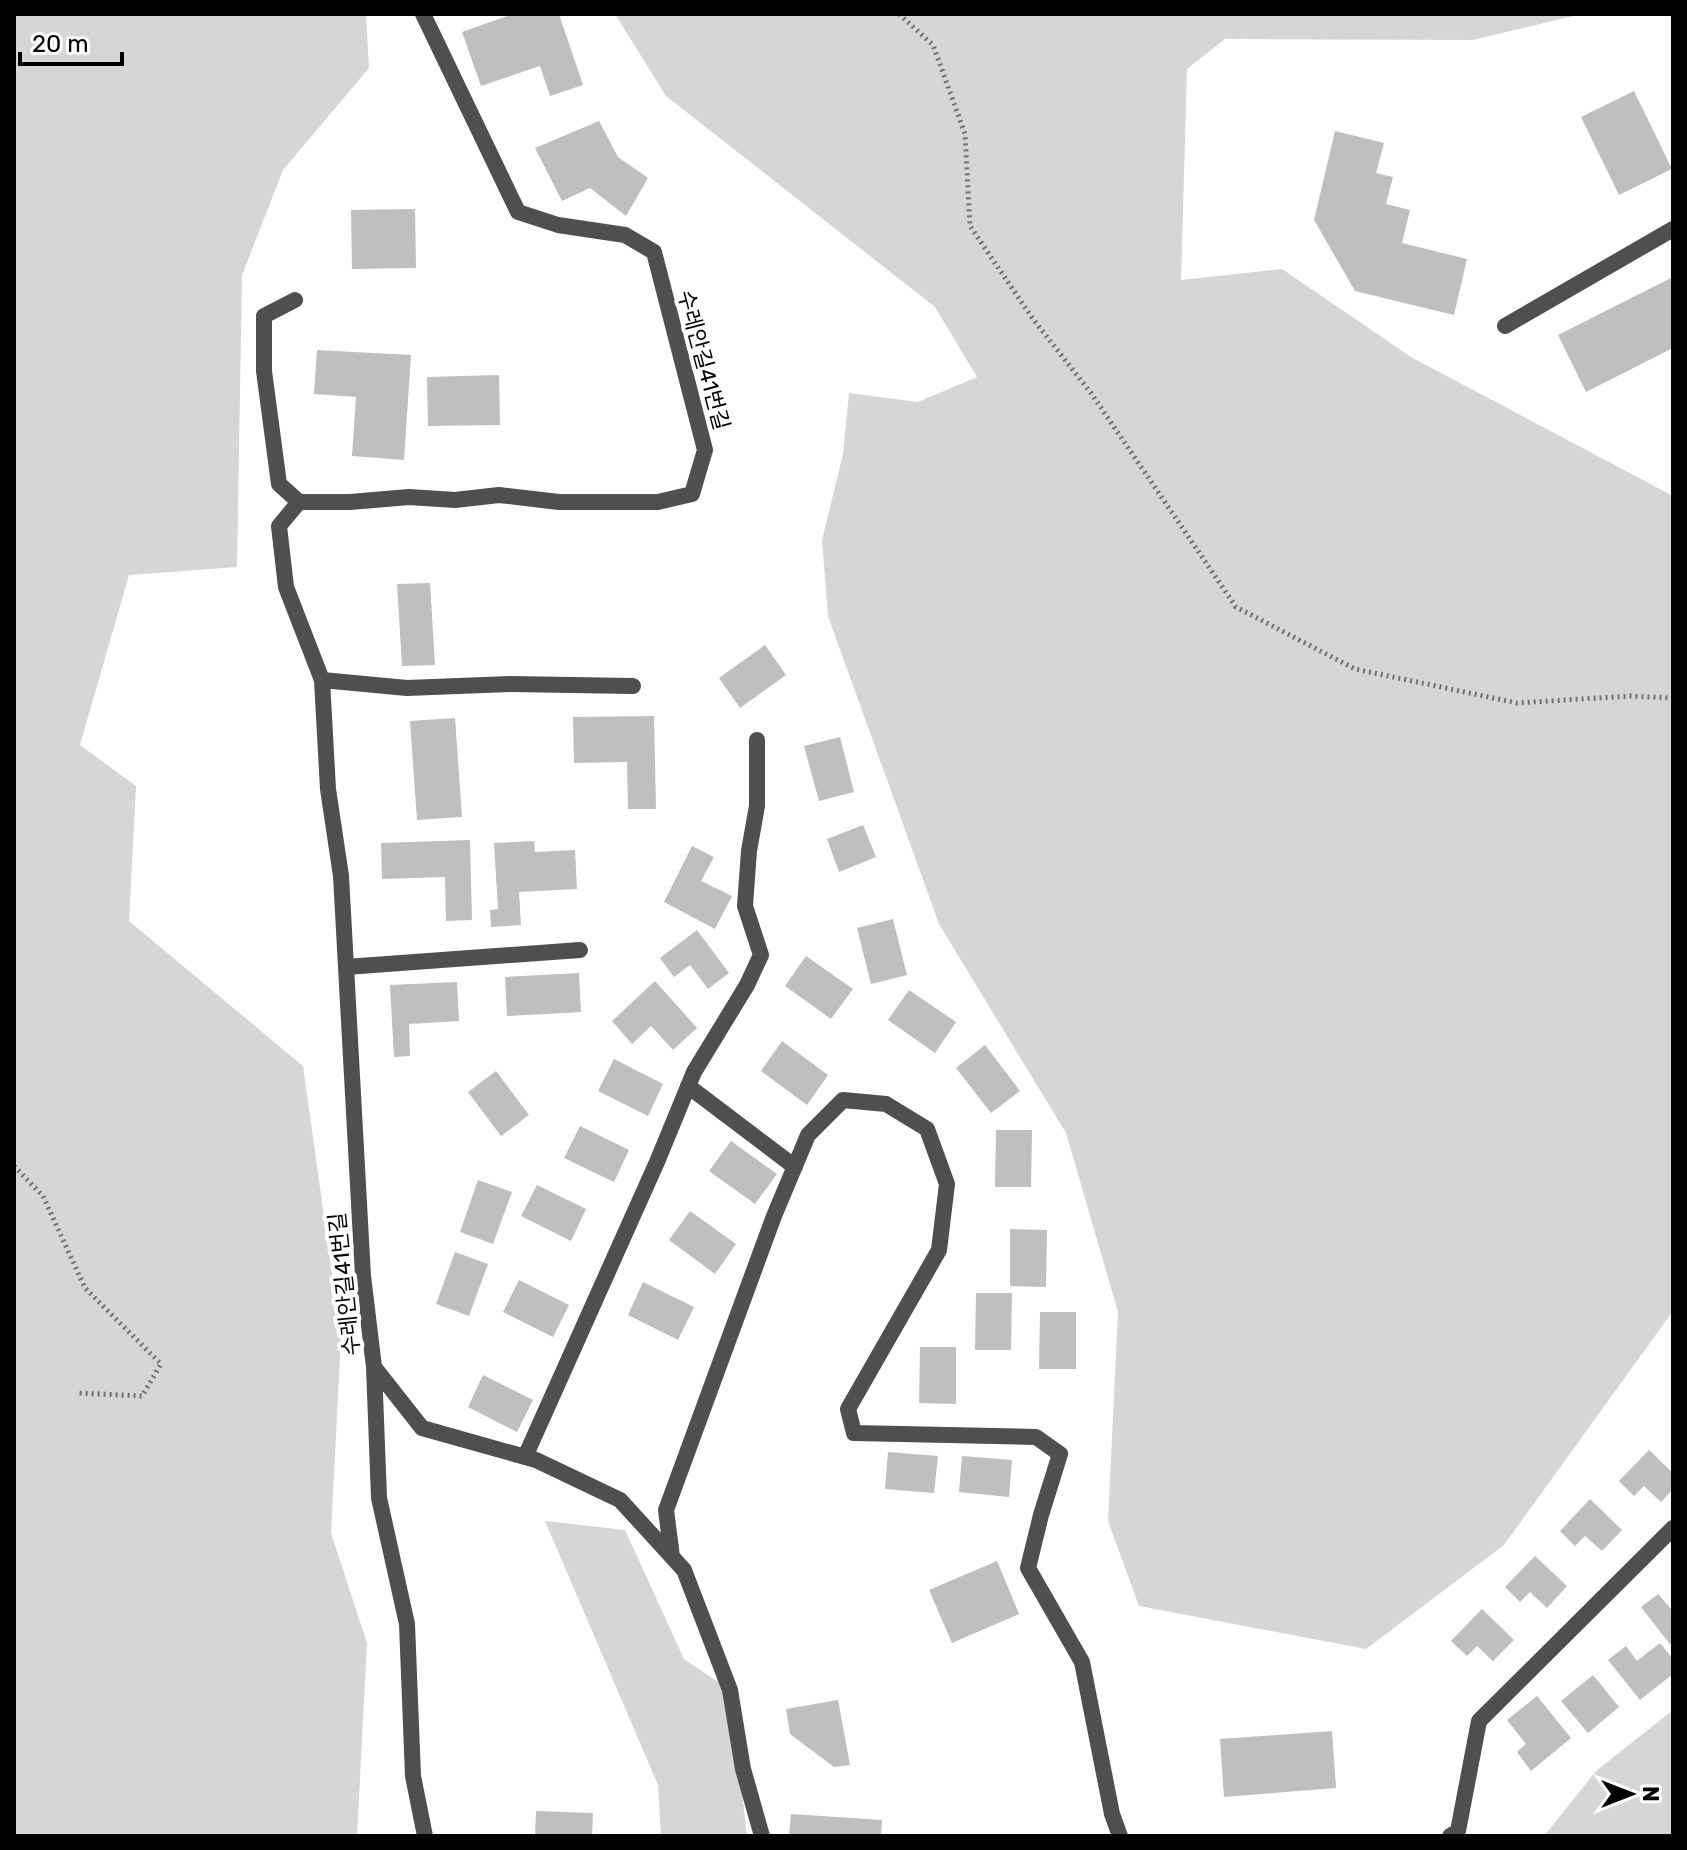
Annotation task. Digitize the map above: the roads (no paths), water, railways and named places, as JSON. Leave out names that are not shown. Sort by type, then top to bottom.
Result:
[{"type":"lane","name":"수레안길41번길","points":[[423,14],[518,212],[558,225],[625,235],[654,252],[705,450],[692,494],[658,502],[559,502],[499,495],[455,500],[409,497],[299,502],[279,526],[286,587],[322,680],[328,789],[341,876],[356,1185],[374,1367],[422,1428],[525,1457],[620,1500],[684,1570],[730,1690],[743,1769],[762,1836]]},
{"type":"lane","points":[[1505,326],[1673,229]]},
{"type":"lane","points":[[295,300],[264,316],[264,371],[279,484],[299,502]]},
{"type":"lane","points":[[322,680],[407,688],[510,684],[633,686]]},
{"type":"lane","points":[[525,1457],[688,1086],[761,955],[745,906],[749,851],[757,806],[757,740]]},
{"type":"lane","points":[[346,967],[580,950]]},
{"type":"lane","points":[[688,1086],[795,1167]]},
{"type":"lane","points":[[672,1557],[666,1510],[774,1216],[808,1135],[843,1100],[886,1104],[927,1129],[947,1184],[939,1250],[848,1409],[854,1433],[1036,1437],[1060,1454],[1028,1568],[1082,1662],[1112,1814],[1120,1836]]},
{"type":"lane","points":[[374,1367],[379,1498],[407,1624],[413,1776],[425,1836]]},
{"type":"lane","points":[[1450,1836],[1458,1831],[1479,1721],[1673,1528]]}]
